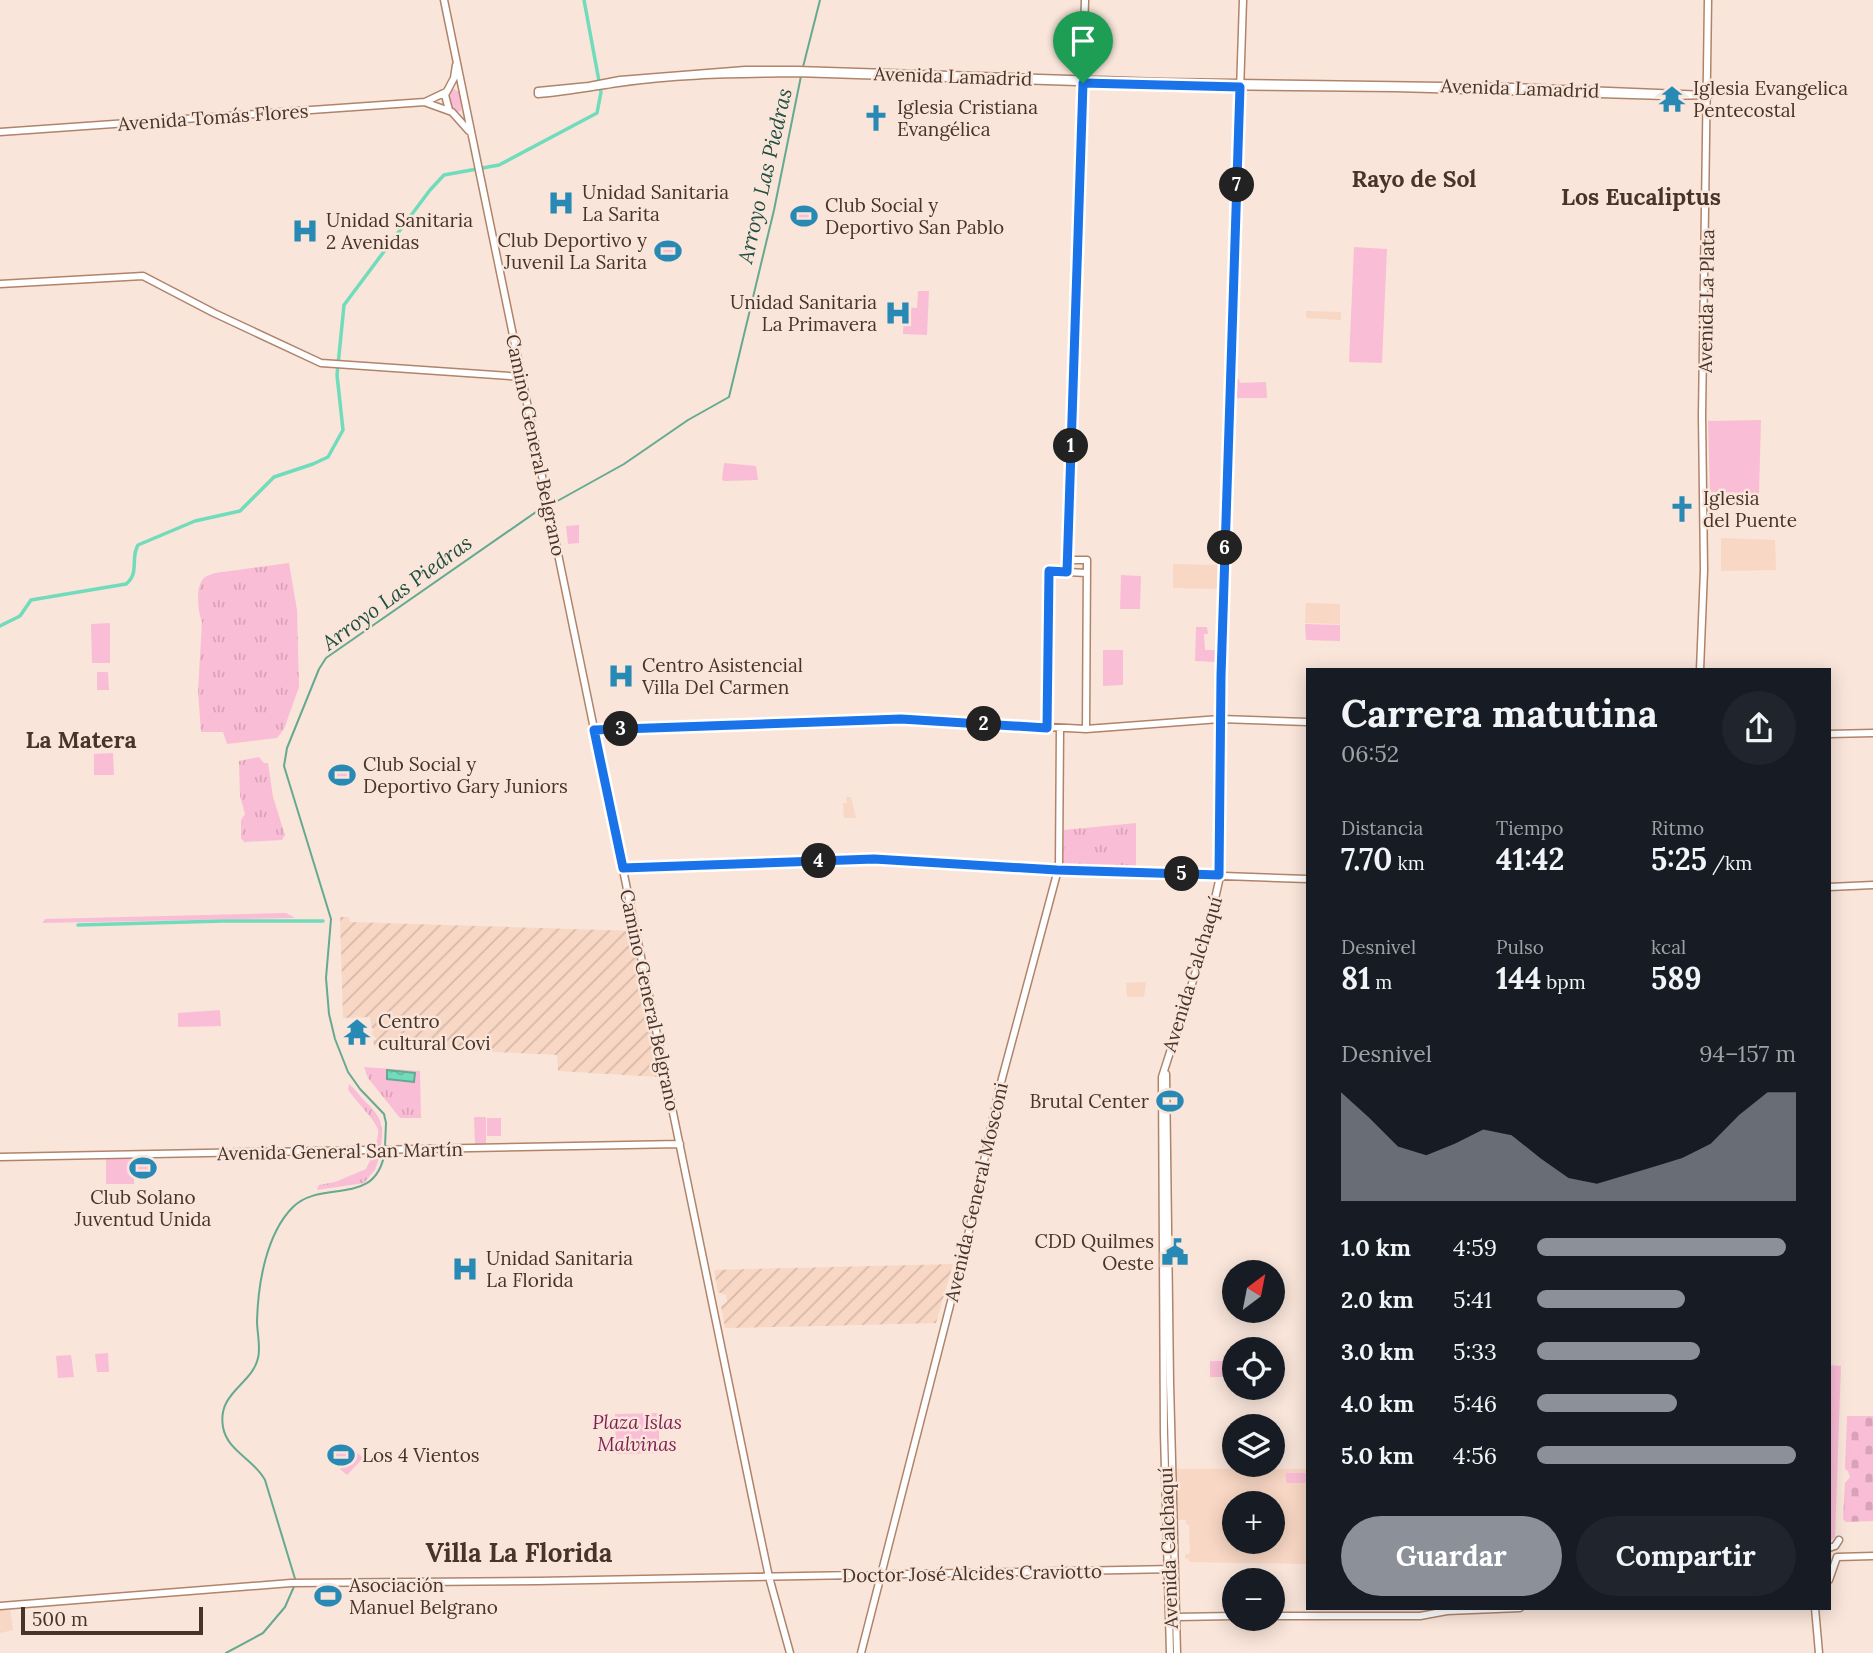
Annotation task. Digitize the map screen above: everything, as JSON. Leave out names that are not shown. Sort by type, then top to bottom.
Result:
[{"type":"main road","points":[[444,0],[455,52],[465,105],[460,113],[451,112],[446,104],[447,91],[455,72],[455,52]]},
{"type":"main road","points":[[1067,572],[1086,0]]},
{"type":"main road","name":"Avenida Calchaquí","points":[[1172,1556],[1166,1554],[1163,1073],[1205,943],[1219,875],[1220,719],[1243,0]]},
{"type":"main road","name":"Avenida La Plata","points":[[1700,668],[1704,561],[1703,422],[1709,0]]},
{"type":"main road","name":"Avenida Lamadrid","points":[[538,93],[596,86],[620,79],[736,71],[1084,82],[1707,95]]},
{"type":"main road","points":[[447,91],[456,88],[463,92]]},
{"type":"main road","name":"Avenida Tomás Flores","points":[[0,132],[425,102],[447,91]]},
{"type":"main road","name":"Avenida Tomás Flores","points":[[425,102],[451,112]]},
{"type":"main road","name":"Camino General Belgrano","points":[[465,105],[769,1577],[790,1653]]},
{"type":"main road","name":"Camino General Belgrano","points":[[451,112],[465,125],[473,140]]},
{"type":"main road","points":[[0,284],[145,277],[318,363],[523,377]]},
{"type":"main road","points":[[1068,560],[1087,560],[1086,729]]},
{"type":"main road","points":[[1047,728],[1049,571],[1087,573]]},
{"type":"main road","points":[[594,730],[901,719],[1086,729],[1220,719],[1306,722]]},
{"type":"main road","name":"Avenida General Mosconi","points":[[861,1653],[969,1231],[1000,1086],[1059,863],[1060,728]]},
{"type":"main road","points":[[1831,734],[1873,733]]},
{"type":"main road","points":[[623,868],[874,859],[1057,870],[1306,879]]},
{"type":"main road","points":[[1831,887],[1873,885]]},
{"type":"main road","name":"Avenida Calchaquí","points":[[1165,1066],[1172,1569],[1177,1653]]},
{"type":"main road","name":"Avenida General San Martín","points":[[0,1157],[680,1144]]},
{"type":"main road","points":[[1831,1547],[1839,1540]]},
{"type":"main road","points":[[1831,1550],[1837,1557],[1873,1556]]},
{"type":"main road","points":[[1831,1574],[1837,1557]]},
{"type":"main road","name":"Avenida Calchaquí","points":[[1170,1653],[1169,1588],[1172,1569]]},
{"type":"main road","name":"Doctor José Alcides Craviotto","points":[[0,1606],[291,1583],[1172,1569]]},
{"type":"main road","points":[[1169,1588],[1175,1617],[1222,1616]]},
{"type":"main road","points":[[1285,1616],[1420,1616],[1471,1610]]},
{"type":"main road","points":[[1817,1610],[1821,1653]]},
{"type":"shaded area","points":[[1306,311],[1341,312],[1341,320],[1306,318]]},
{"type":"shaded area","points":[[1721,538],[1775,540],[1776,570],[1721,571]]},
{"type":"shaded area","points":[[1173,564],[1219,565],[1218,589],[1173,588]]},
{"type":"shaded area","points":[[1306,603],[1340,604],[1340,624],[1305,623]]},
{"type":"shaded area","points":[[846,797],[851,797],[856,818],[844,818],[843,803],[847,803]]},
{"type":"shaded area","points":[[340,917],[349,917],[350,922],[636,931],[659,1041],[659,1077],[558,1071],[557,1055],[374,1046],[370,1017],[343,1018]]},
{"type":"shaded area","points":[[1146,982],[1144,997],[1127,997],[1126,983]]},
{"type":"shaded area","points":[[953,1264],[936,1323],[822,1326],[725,1328],[721,1306],[727,1302],[726,1295],[718,1292],[714,1270]]},
{"type":"shaded area","points":[[1177,1469],[1222,1469],[1222,1477],[1285,1477],[1285,1469],[1306,1469],[1306,1564],[1189,1562],[1189,1559],[1185,1558],[1185,1555],[1190,1553],[1189,1525],[1186,1520],[1178,1520]]},
{"type":"shaded area","points":[[10,1609],[13,1630],[0,1633],[0,1610]]},
{"type":"green space","points":[[454,89],[459,92],[462,105],[461,111],[457,112],[452,111],[447,96]]},
{"type":"green space","name":"Club Social y Deportivo San Pablo","points":[[799,207],[809,208],[808,225],[798,225]]},
{"type":"green space","name":"Club Deportivo y Juvenil La Sarita","points":[[674,242],[675,259],[663,259],[662,243]]},
{"type":"green space","points":[[1354,247],[1387,249],[1382,363],[1349,362]]},
{"type":"green space","points":[[918,291],[929,291],[927,335],[903,334],[904,307],[917,308]]},
{"type":"green space","points":[[1235,379],[1239,379],[1240,383],[1266,382],[1267,398],[1236,398]]},
{"type":"green space","points":[[1761,420],[1759,493],[1710,492],[1708,421]]},
{"type":"green space","points":[[724,463],[756,466],[758,480],[724,481]]},
{"type":"green space","points":[[579,525],[579,543],[568,544],[566,526]]},
{"type":"green space","points":[[289,563],[297,610],[299,687],[284,729],[277,738],[227,744],[223,732],[201,732],[198,691],[202,622],[199,587],[204,578],[215,573]]},
{"type":"green space","points":[[1121,575],[1141,576],[1140,609],[1120,609]]},
{"type":"green space","points":[[110,623],[110,663],[92,663],[91,624]]},
{"type":"green space","points":[[1305,624],[1340,625],[1340,641],[1306,640]]},
{"type":"green space","points":[[1196,627],[1207,627],[1208,634],[1204,634],[1205,650],[1216,650],[1216,662],[1195,661]]},
{"type":"green space","points":[[1103,650],[1123,650],[1123,685],[1103,686]]},
{"type":"green space","points":[[97,672],[108,672],[109,690],[97,690]]},
{"type":"green space","points":[[113,753],[114,775],[94,775],[94,754]]},
{"type":"green space","points":[[259,757],[264,763],[268,763],[273,797],[285,835],[282,840],[244,842],[241,838],[241,820],[245,814],[240,796],[239,761]]},
{"type":"green space","name":"Club Social y Deportivo Gary Juniors","points":[[352,766],[355,780],[333,784],[329,770]]},
{"type":"green space","points":[[1136,823],[1136,868],[1063,865],[1064,830]]},
{"type":"green space","points":[[286,913],[295,918],[42,923],[45,919]]},
{"type":"green space","points":[[220,1010],[221,1026],[178,1027],[178,1013]]},
{"type":"green space","points":[[364,1067],[420,1071],[421,1118],[400,1118],[368,1078]]},
{"type":"green space","points":[[349,1084],[379,1118],[382,1130],[381,1146],[375,1147],[378,1130],[351,1094]]},
{"type":"green space","points":[[474,1117],[486,1117],[486,1144],[475,1144]]},
{"type":"green space","points":[[487,1118],[501,1118],[501,1136],[487,1136]]},
{"type":"green space","points":[[373,1154],[380,1155],[375,1170],[364,1183],[317,1190],[319,1185],[335,1182],[366,1169]]},
{"type":"green space","points":[[133,1157],[134,1168],[135,1161],[152,1161],[152,1175],[134,1175],[134,1184],[106,1184],[106,1158]]},
{"type":"green space","points":[[108,1353],[109,1372],[97,1372],[95,1354]]},
{"type":"green space","points":[[71,1355],[74,1377],[58,1378],[56,1356]]},
{"type":"green space","points":[[1210,1361],[1222,1361],[1222,1377],[1210,1377]]},
{"type":"green space","points":[[1831,1365],[1841,1366],[1835,1537],[1831,1540]]},
{"type":"green space","name":"Plaza Islas Malvinas","points":[[659,1413],[659,1453],[616,1454],[615,1414]]},
{"type":"green space","points":[[1847,1416],[1873,1416],[1873,1521],[1846,1522],[1843,1519],[1845,1483],[1850,1477],[1845,1469]]},
{"type":"green space","name":"Los 4 Vientos","points":[[343,1442],[354,1452],[339,1468],[328,1458]]},
{"type":"green space","points":[[356,1452],[363,1458],[347,1475],[340,1469]]},
{"type":"green space","points":[[1286,1473],[1306,1473],[1306,1483],[1286,1483]]},
{"type":"water","points":[[387,1070],[415,1073],[414,1082],[387,1079]]},
{"type":"waterway","points":[[0,626],[20,616],[31,600],[126,584],[133,575],[138,545],[195,521],[240,511],[274,477],[328,457],[343,430],[337,375],[344,305],[430,190],[444,175],[499,165],[597,113],[601,92],[584,0]]},
{"type":"waterway","name":"Arroyo Las Piedras","points":[[803,67],[820,0]]},
{"type":"waterway","name":"Arroyo Las Piedras","points":[[552,504],[624,464],[688,420],[729,397],[774,210],[801,76]]},
{"type":"waterway","name":"Arroyo Las Piedras","points":[[385,1146],[384,1114],[348,1072],[335,1039],[329,1014],[326,978],[331,919],[284,766],[287,748],[326,658],[546,505]]},
{"type":"waterway","points":[[78,925],[323,921]]},
{"type":"waterway","name":"Arroyo Las Piedras","points":[[226,1653],[263,1633],[285,1607],[296,1582],[265,1480],[235,1449],[223,1427],[225,1405],[255,1367],[258,1358],[259,1291],[265,1260],[276,1231],[293,1207],[319,1194],[360,1187],[371,1180],[380,1169],[385,1151]]},
{"type":"place","name":"Iglesia Evangelica Pentecostal","points":[[1672,99]]},
{"type":"place","name":"Iglesia Cristiana Evangélica","points":[[876,118]]},
{"type":"place","name":"Unidad Sanitaria La Sarita","points":[[561,203]]},
{"type":"place","name":"Club Social y Deportivo San Pablo","points":[[804,216]]},
{"type":"place","name":"Unidad Sanitaria 2 Avenidas","points":[[305,231]]},
{"type":"place","name":"Club Deportivo y Juvenil La Sarita","points":[[668,251]]},
{"type":"place","name":"Unidad Sanitaria La Primavera","points":[[898,313]]},
{"type":"place","name":"Iglesia del Puente","points":[[1682,509]]},
{"type":"place","name":"Centro Asistencial Villa Del Carmen","points":[[621,676]]},
{"type":"place","name":"Club Social y Deportivo Gary Juniors","points":[[342,775]]},
{"type":"place","name":"Centro cultural Covi","points":[[357,1032]]},
{"type":"place","name":"Brutal Center","points":[[1170,1101]]},
{"type":"place","name":"Club Solano Juventud Unida","points":[[143,1168]]},
{"type":"place","name":"CDD Quilmes Oeste","points":[[1175,1252]]},
{"type":"place","name":"Unidad Sanitaria La Florida","points":[[465,1269]]},
{"type":"place","name":"Los 4 Vientos","points":[[341,1455]]},
{"type":"place","name":"Asociación Manuel Belgrano","points":[[328,1596]]},
{"type":"district","name":"Rayo de Sol","points":[[1414,179]]},
{"type":"district","name":"Los Eucaliptus","points":[[1641,197]]},
{"type":"district","name":"La Matera","points":[[81,740]]},
{"type":"district","name":"Villa La Florida","points":[[519,1553]]},
{"type":"route","points":[[1083,83],[1240,87],[1221,676],[1219,875],[1057,870],[874,859],[623,868],[594,730],[901,719],[1047,728],[1049,571],[1067,572],[1083,83]]}]
